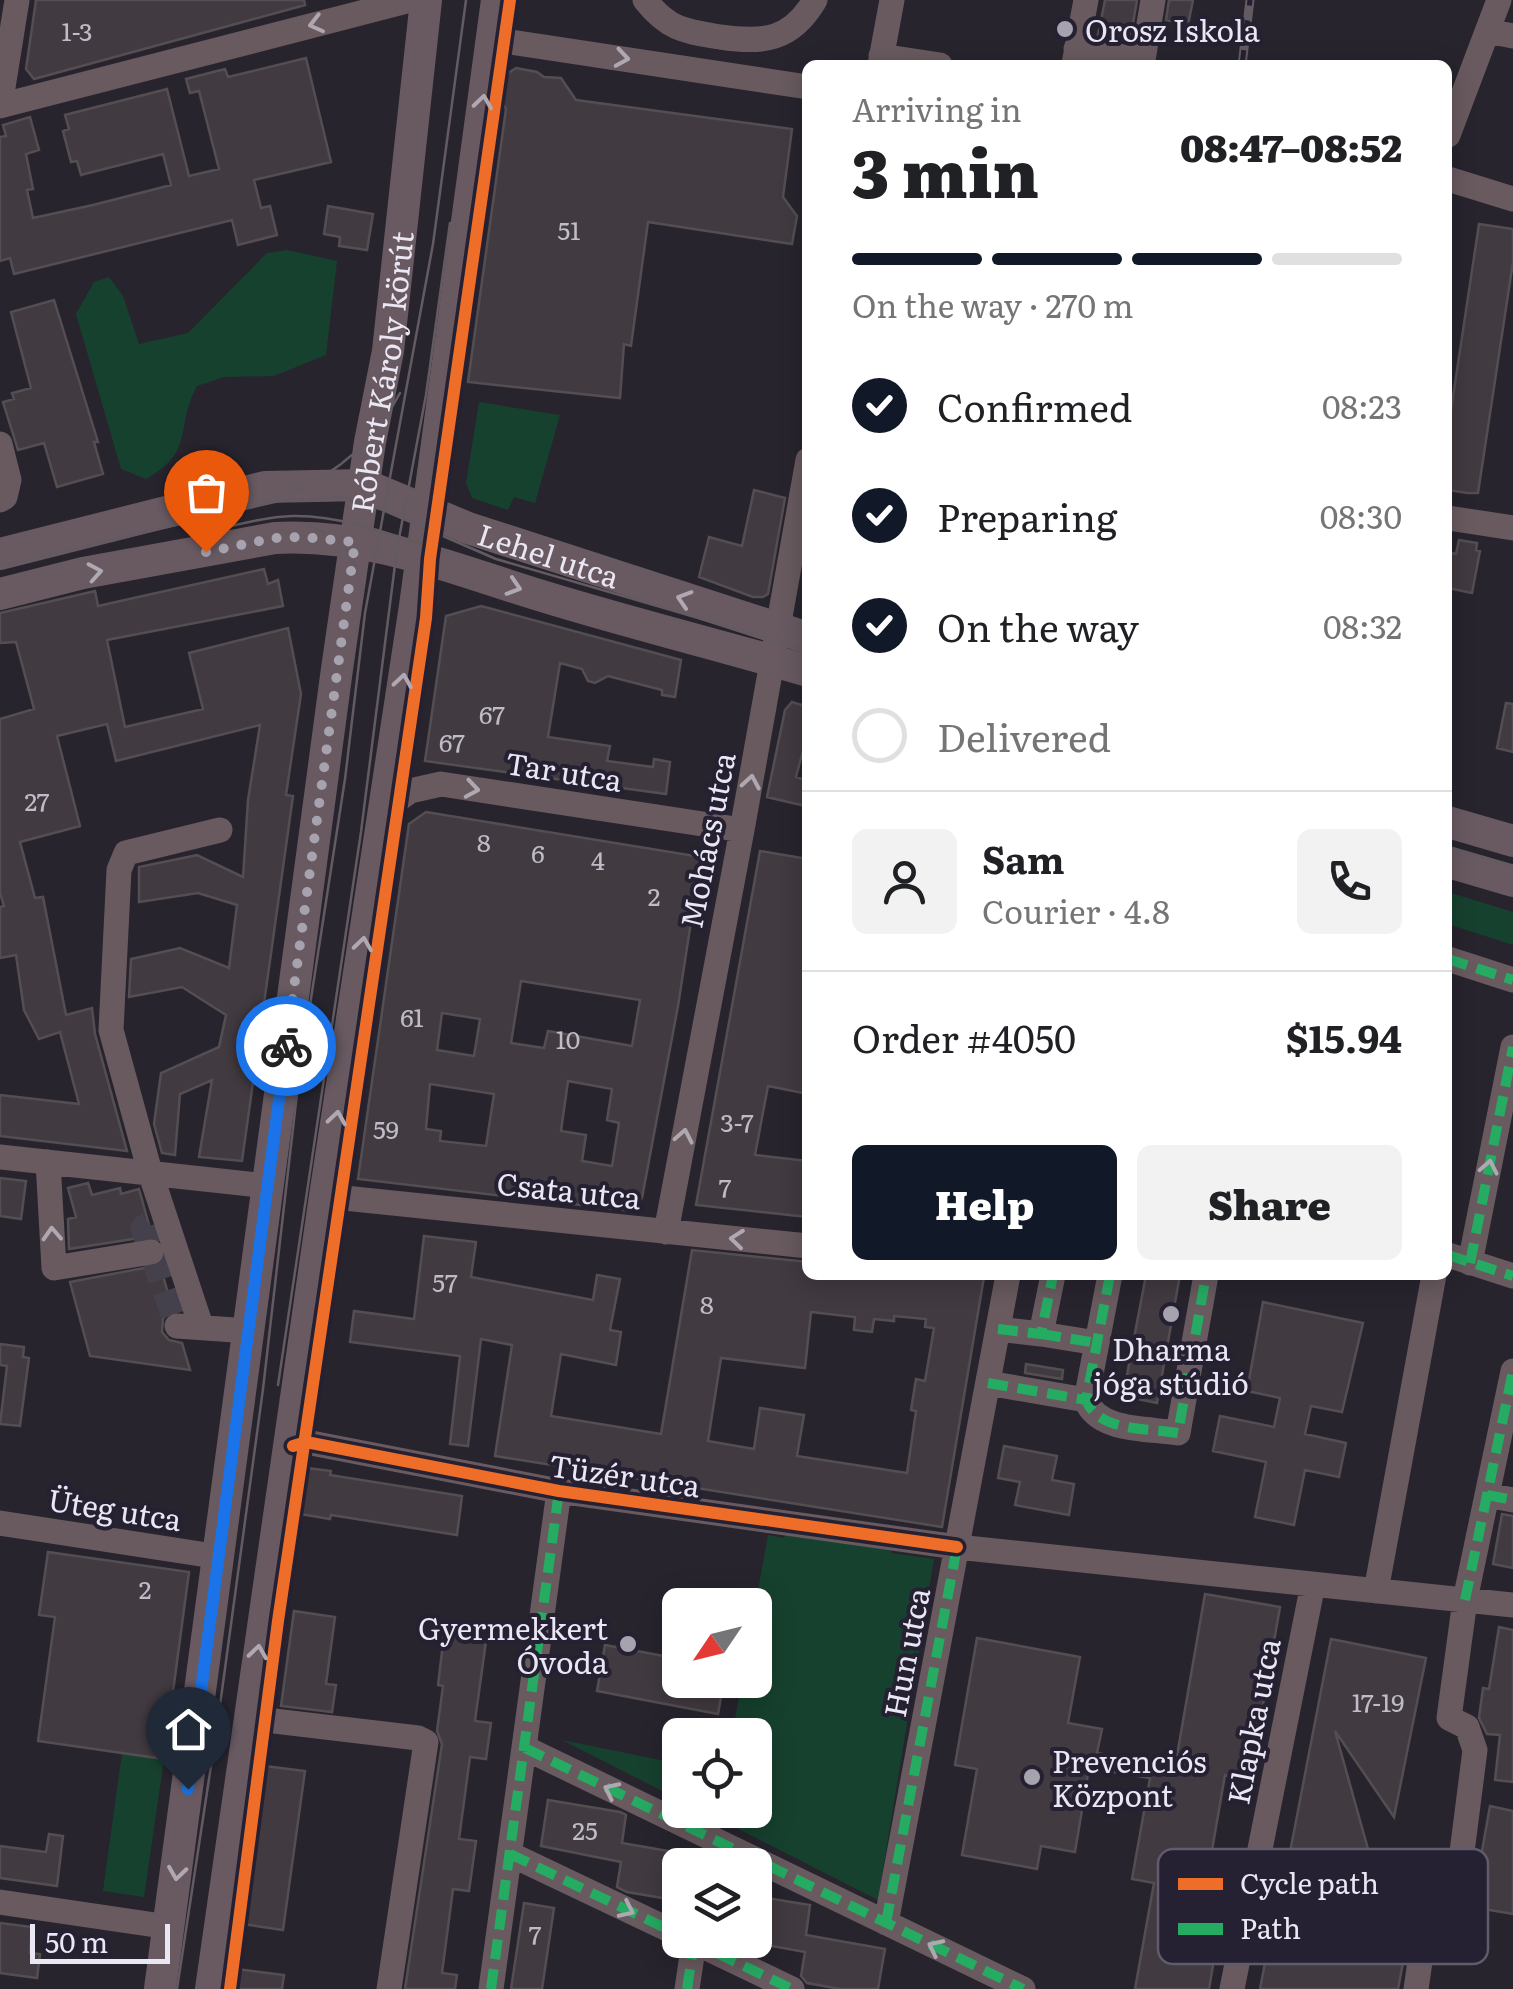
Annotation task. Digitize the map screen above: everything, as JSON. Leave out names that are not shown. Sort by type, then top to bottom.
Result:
[{"type":"main road","name":"Róbert Károly körút","points":[[160,1989],[355,542],[388,351],[426,0]]},
{"type":"main road","points":[[212,1989],[324,1196],[429,511],[497,0]]},
{"type":"main road","name":"Lehel utca","points":[[0,554],[265,488],[365,485],[468,528],[786,643],[802,663]]},
{"type":"main road","name":"Lehel utca","points":[[0,594],[83,574],[275,538],[301,537],[355,542],[421,556],[543,596],[786,643]]},
{"type":"main road","points":[[1452,823],[1513,842]]},
{"type":"main road","points":[[1452,863],[1513,881]]},
{"type":"street","points":[[16,0],[0,106],[411,0]]},
{"type":"street","points":[[645,0],[678,30],[755,42],[793,27],[815,0]]},
{"type":"street","points":[[880,60],[892,0]]},
{"type":"street","points":[[1086,0],[1075,57],[1143,60],[1153,0]]},
{"type":"street","points":[[1452,127],[1500,33],[1499,0]]},
{"type":"street","points":[[491,37],[583,48]]},
{"type":"street","points":[[491,37],[802,86]]},
{"type":"street","points":[[1452,180],[1513,199]]},
{"type":"street","points":[[0,444],[9,480],[5,497],[0,500]]},
{"type":"street","name":"Mohács utca","points":[[666,1232],[742,830],[786,643],[802,512]]},
{"type":"street","points":[[1452,519],[1513,528]]},
{"type":"street","name":"Tar utca","points":[[382,811],[410,790],[440,784],[742,830]]},
{"type":"street","points":[[220,830],[126,853],[119,870],[111,1030],[133,1072],[157,1220],[189,1326],[249,1331]]},
{"type":"street","points":[[1452,959],[1513,980]]},
{"type":"street","points":[[1513,1047],[1459,1259],[1513,1276]]},
{"type":"street","points":[[0,1157],[268,1186]]},
{"type":"street","points":[[48,1162],[54,1268],[151,1252]]},
{"type":"street","name":"Csata utca","points":[[324,1196],[802,1245]]},
{"type":"street","name":"Hun utca","points":[[886,1923],[1007,1280]]},
{"type":"street","points":[[1041,1334],[1052,1280]]},
{"type":"street","points":[[1109,1280],[1086,1400],[1091,1413],[1105,1422],[1178,1433],[1205,1280]]},
{"type":"street","points":[[1376,1591],[1433,1280]]},
{"type":"street","points":[[998,1329],[1097,1342]]},
{"type":"street","points":[[1462,1849],[1475,1750],[1467,1727],[1449,1718],[1465,1600],[1487,1495],[1507,1430],[1513,1370]]},
{"type":"street","points":[[988,1383],[1086,1400]]},
{"type":"street","name":"Tüzér utca","points":[[289,1448],[306,1442],[559,1491],[957,1547],[1513,1605]]},
{"type":"street","points":[[492,1989],[559,1491]]},
{"type":"street","points":[[1487,1495],[1513,1500]]},
{"type":"street","name":"Üteg utca","points":[[0,1523],[220,1557]]},
{"type":"street","name":"Klapka utca","points":[[1260,1849],[1313,1584]]},
{"type":"street","points":[[248,1718],[426,1742],[390,1989]]},
{"type":"street","points":[[525,1748],[1023,1989]]},
{"type":"street","points":[[510,1854],[662,1927]]},
{"type":"street","points":[[0,1902],[169,1927]]},
{"type":"street","points":[[687,1989],[688,1958]]},
{"type":"street","points":[[728,1958],[792,1989]]},
{"type":"street","name":"Klapka utca","points":[[1232,1989],[1237,1964]]},
{"type":"street","points":[[1416,1989],[1420,1964]]},
{"type":"green space","points":[[287,250],[337,261],[326,355],[274,376],[224,377],[197,386],[172,459],[146,479],[121,469],[76,314],[94,282],[109,277],[123,296],[139,344],[188,333],[267,253]]},
{"type":"green space","points":[[479,402],[560,415],[535,503],[514,497],[508,510],[472,498],[466,483]]},
{"type":"green space","points":[[1452,893],[1513,912],[1513,945],[1452,925]]},
{"type":"green space","points":[[786,1531],[892,1545],[891,1553],[934,1559],[878,1900],[736,1828],[772,1828],[772,1718],[735,1718],[739,1698],[772,1698],[772,1588],[758,1588],[768,1535],[784,1538]]},
{"type":"green space","points":[[562,1740],[662,1760],[662,1791]]},
{"type":"green space","points":[[122,1753],[164,1759],[144,1897],[103,1891]]},
{"type":"building","points":[[36,0],[304,0],[305,5],[34,79],[26,69]]},
{"type":"building","points":[[1105,0],[1137,0],[1130,41],[1098,35]]},
{"type":"building","points":[[1169,0],[1193,0],[1188,25],[1166,20]]},
{"type":"building","points":[[306,58],[331,162],[254,180],[261,208],[270,206],[277,235],[238,245],[232,220],[14,274],[10,258],[0,261],[0,137],[6,136],[3,125],[30,117],[39,150],[26,154],[33,189],[27,190],[33,218],[93,205],[171,185],[163,154],[81,175],[77,161],[71,162],[63,131],[69,129],[65,115],[167,89],[189,176],[219,169],[199,91],[190,93],[186,79],[225,69],[228,77]]},
{"type":"building","points":[[516,68],[561,78],[576,100],[792,129],[783,197],[797,216],[792,244],[648,222],[631,346],[624,344],[620,398],[468,382],[506,109],[503,104],[507,74]]},
{"type":"building","points":[[328,206],[373,214],[367,250],[339,246],[340,237],[324,234]]},
{"type":"building","points":[[1479,224],[1513,229],[1513,262],[1478,493],[1452,491],[1452,403]]},
{"type":"building","points":[[54,300],[98,442],[94,442],[103,474],[57,487],[44,443],[18,450],[3,402],[14,399],[12,393],[31,388],[11,312]]},
{"type":"building","points":[[754,490],[785,498],[768,594],[763,597],[699,577],[709,537],[742,546]]},
{"type":"building","points":[[1459,540],[1477,543],[1476,550],[1480,551],[1472,593],[1452,589],[1452,553],[1456,554]]},
{"type":"building","points":[[264,569],[268,584],[278,580],[283,606],[107,640],[125,727],[203,709],[189,653],[288,628],[301,694],[286,795],[293,796],[242,1161],[199,1157],[212,1080],[180,1094],[175,1155],[162,1153],[154,1124],[161,1073],[219,1047],[226,1015],[182,987],[129,997],[131,959],[180,948],[229,968],[237,905],[198,893],[139,902],[139,867],[197,855],[243,877],[248,800],[260,725],[116,761],[107,724],[57,736],[80,826],[20,842],[35,898],[43,897],[66,1015],[92,1008],[95,1034],[127,1151],[0,1136],[0,1095],[79,1104],[60,1032],[39,1039],[24,1010],[16,955],[0,958],[0,907],[4,906],[0,893],[0,719],[34,709],[16,642],[0,643],[0,613],[95,591],[98,606]]},
{"type":"building","points":[[481,606],[681,660],[675,697],[608,676],[595,683],[588,681],[582,669],[560,663],[548,737],[610,746],[607,761],[653,767],[654,759],[670,762],[666,794],[425,761],[446,616]]},
{"type":"building","points":[[792,702],[802,705],[802,754],[796,777],[802,779],[802,805],[767,797],[785,710]]},
{"type":"building","points":[[1506,703],[1513,704],[1513,752],[1497,748]]},
{"type":"building","points":[[426,812],[701,857],[642,1198],[631,1211],[358,1179],[409,824]],"holes":[[[521,981],[640,1000],[632,1046],[548,1031],[544,1048],[511,1043]],[[442,1013],[480,1019],[474,1056],[437,1050]],[[568,1081],[612,1089],[607,1120],[619,1123],[612,1166],[582,1161],[586,1135],[561,1131]],[[430,1084],[494,1094],[486,1146],[440,1141],[441,1131],[426,1129]]]},
{"type":"building","points":[[760,851],[802,858],[802,1093],[768,1086],[755,1155],[802,1160],[802,1216],[696,1205]]},
{"type":"building","points":[[0,1178],[26,1181],[21,1219],[0,1216]]},
{"type":"building","points":[[88,1183],[92,1195],[120,1188],[121,1194],[139,1189],[152,1236],[69,1249],[68,1219],[76,1217],[68,1188]]},
{"type":"building","points":[[424,1236],[476,1242],[471,1277],[593,1300],[597,1275],[620,1279],[610,1330],[621,1332],[616,1365],[561,1354],[551,1416],[661,1434],[692,1250],[802,1261],[802,1280],[983,1280],[942,1527],[495,1456],[512,1345],[481,1339],[468,1446],[450,1444],[460,1356],[350,1342],[354,1311],[414,1319]],"holes":[[[811,1312],[855,1317],[854,1330],[872,1332],[874,1319],[894,1321],[894,1316],[926,1319],[925,1327],[934,1328],[925,1381],[916,1379],[911,1410],[916,1411],[907,1473],[797,1456],[804,1415],[760,1408],[754,1449],[708,1441],[721,1358],[805,1368]]]},
{"type":"building","points":[[160,1265],[173,1311],[163,1318],[162,1332],[169,1340],[182,1343],[190,1370],[90,1356],[70,1282]]},
{"type":"building","points":[[1145,1280],[1179,1280],[1157,1403],[1123,1396]]},
{"type":"building","points":[[1263,1302],[1363,1323],[1342,1412],[1311,1406],[1305,1434],[1346,1443],[1339,1477],[1305,1470],[1294,1525],[1255,1517],[1266,1462],[1213,1451],[1220,1416],[1274,1427],[1280,1398],[1247,1391]]},
{"type":"building","points":[[0,1344],[24,1347],[23,1357],[29,1358],[20,1426],[0,1424],[7,1366],[0,1365]]},
{"type":"building","points":[[1026,1364],[1063,1370],[1062,1379],[1025,1373]]},
{"type":"building","points":[[1004,1446],[1057,1456],[1052,1480],[1074,1484],[1069,1515],[1015,1505],[1020,1482],[998,1478]]},
{"type":"building","points":[[307,1468],[462,1496],[457,1535],[331,1515],[330,1519],[300,1514]]},
{"type":"building","points":[[1502,1514],[1513,1516],[1513,1568],[1493,1564]]},
{"type":"building","points":[[48,1552],[189,1572],[164,1759],[38,1741],[55,1617],[39,1615]]},
{"type":"building","name":"Prevenciós Központ","points":[[1205,1594],[1280,1607],[1250,1780],[1225,1775],[1212,1849],[1158,1849],[1158,1964],[1213,1964],[1209,1989],[1135,1989],[1154,1883],[1132,1879],[1150,1778],[1089,1768],[1075,1852],[1041,1846],[1037,1869],[962,1855],[977,1769],[955,1765],[977,1638],[1080,1657],[1068,1723],[1102,1729],[1097,1753],[1175,1767]]},
{"type":"building","points":[[294,1611],[335,1617],[326,1684],[336,1685],[332,1712],[281,1706]]},
{"type":"building","points":[[1499,1627],[1513,1630],[1513,1782],[1495,1780],[1500,1735],[1487,1734],[1479,1718],[1483,1688],[1489,1689]]},
{"type":"building","points":[[444,1635],[486,1641],[475,1721],[491,1723],[486,1759],[470,1757],[459,1839],[476,1841],[469,1891],[453,1889],[442,1973],[457,1975],[455,1989],[405,1989],[442,1744],[437,1731]]},
{"type":"building","points":[[1331,1639],[1426,1658],[1394,1817],[1335,1731],[1368,1849],[1291,1849]]},
{"type":"building","points":[[605,1645],[662,1656],[662,1698],[721,1698],[718,1714],[597,1691]]},
{"type":"building","points":[[265,1766],[305,1771],[283,1930],[243,1924]]},
{"type":"building","points":[[548,1800],[620,1812],[626,1815],[622,1843],[662,1850],[662,1898],[617,1887],[621,1862],[541,1846]]},
{"type":"building","points":[[1490,1806],[1513,1811],[1513,1914],[1488,1910],[1488,1849],[1482,1849]]},
{"type":"building","points":[[49,1834],[63,1836],[57,1886],[0,1878],[0,1846],[46,1852]]},
{"type":"building","points":[[772,1899],[810,1905],[806,1935],[885,1949],[878,1989],[840,1989],[807,1983],[801,1976],[805,1952],[772,1946]]},
{"type":"building","points":[[524,1903],[554,1908],[542,1989],[511,1989]]},
{"type":"building","points":[[0,1923],[32,1927],[30,1953],[40,1954],[37,1978],[0,1973]]},
{"type":"building","points":[[1265,1964],[1403,1964],[1398,1989],[1260,1989]]},
{"type":"building","points":[[237,1969],[284,1975],[282,1989],[235,1989]]},
{"type":"tunnel","points":[[149,1224],[143,1228],[177,1326]]},
{"type":"tram line","points":[[177,1989],[218,1720],[263,1389],[299,1076],[345,779],[365,613],[433,244],[466,0]]},
{"type":"tram line","points":[[278,1385],[361,832],[397,549],[426,395],[450,223]]},
{"type":"tram line","points":[[288,494],[323,476],[353,454],[379,426],[400,393]]},
{"type":"tram line","points":[[0,566],[279,501],[342,497],[383,510],[496,559],[802,648]]},
{"type":"tram line","points":[[194,535],[268,518],[313,517],[376,530],[457,556]]},
{"type":"tram line","points":[[302,523],[344,548],[356,567],[363,593]]},
{"type":"tram line","points":[[1452,848],[1513,866]]},
{"type":"railway","points":[[1243,60],[1250,0]]},
{"type":"marked path","points":[[1452,960],[1513,980]]},
{"type":"marked path","points":[[1470,1263],[1513,1047]]},
{"type":"marked path","points":[[1452,1256],[1513,1276]]},
{"type":"marked path","points":[[998,1329],[1041,1334],[1052,1280]]},
{"type":"marked path","points":[[1109,1280],[1086,1400],[1101,1418],[1112,1423],[1178,1433],[1205,1280]]},
{"type":"marked path","points":[[1041,1334],[1097,1343]]},
{"type":"marked path","points":[[1465,1600],[1513,1371]]},
{"type":"marked path","points":[[988,1383],[1086,1400]]},
{"type":"marked path","points":[[491,1989],[559,1491]]},
{"type":"marked path","points":[[1487,1495],[1513,1500]]},
{"type":"marked path","points":[[886,1923],[957,1547]]},
{"type":"marked path","points":[[525,1748],[1023,1989]]},
{"type":"marked path","points":[[510,1854],[662,1926]]},
{"type":"marked path","points":[[687,1989],[692,1958]]},
{"type":"marked path","points":[[727,1958],[792,1989]]},
{"type":"cycle path","points":[[230,1989],[278,1621],[426,618],[430,559],[510,0]]},
{"type":"cycle path","points":[[293,1446],[306,1442],[559,1491],[957,1547]]},
{"type":"way so far","points":[[206,552],[275,538],[355,542],[286,1046]]},
{"type":"place","name":"Orosz Iskola","points":[[1065,29]]},
{"type":"place","name":"Dharma jóga stúdió","points":[[1171,1314]]},
{"type":"place","name":"Gyermekkert Óvoda","points":[[628,1644]]},
{"type":"place","name":"Prevenciós Központ","points":[[1032,1777]]},
{"type":"route","points":[[188,1789],[286,1046]]}]
